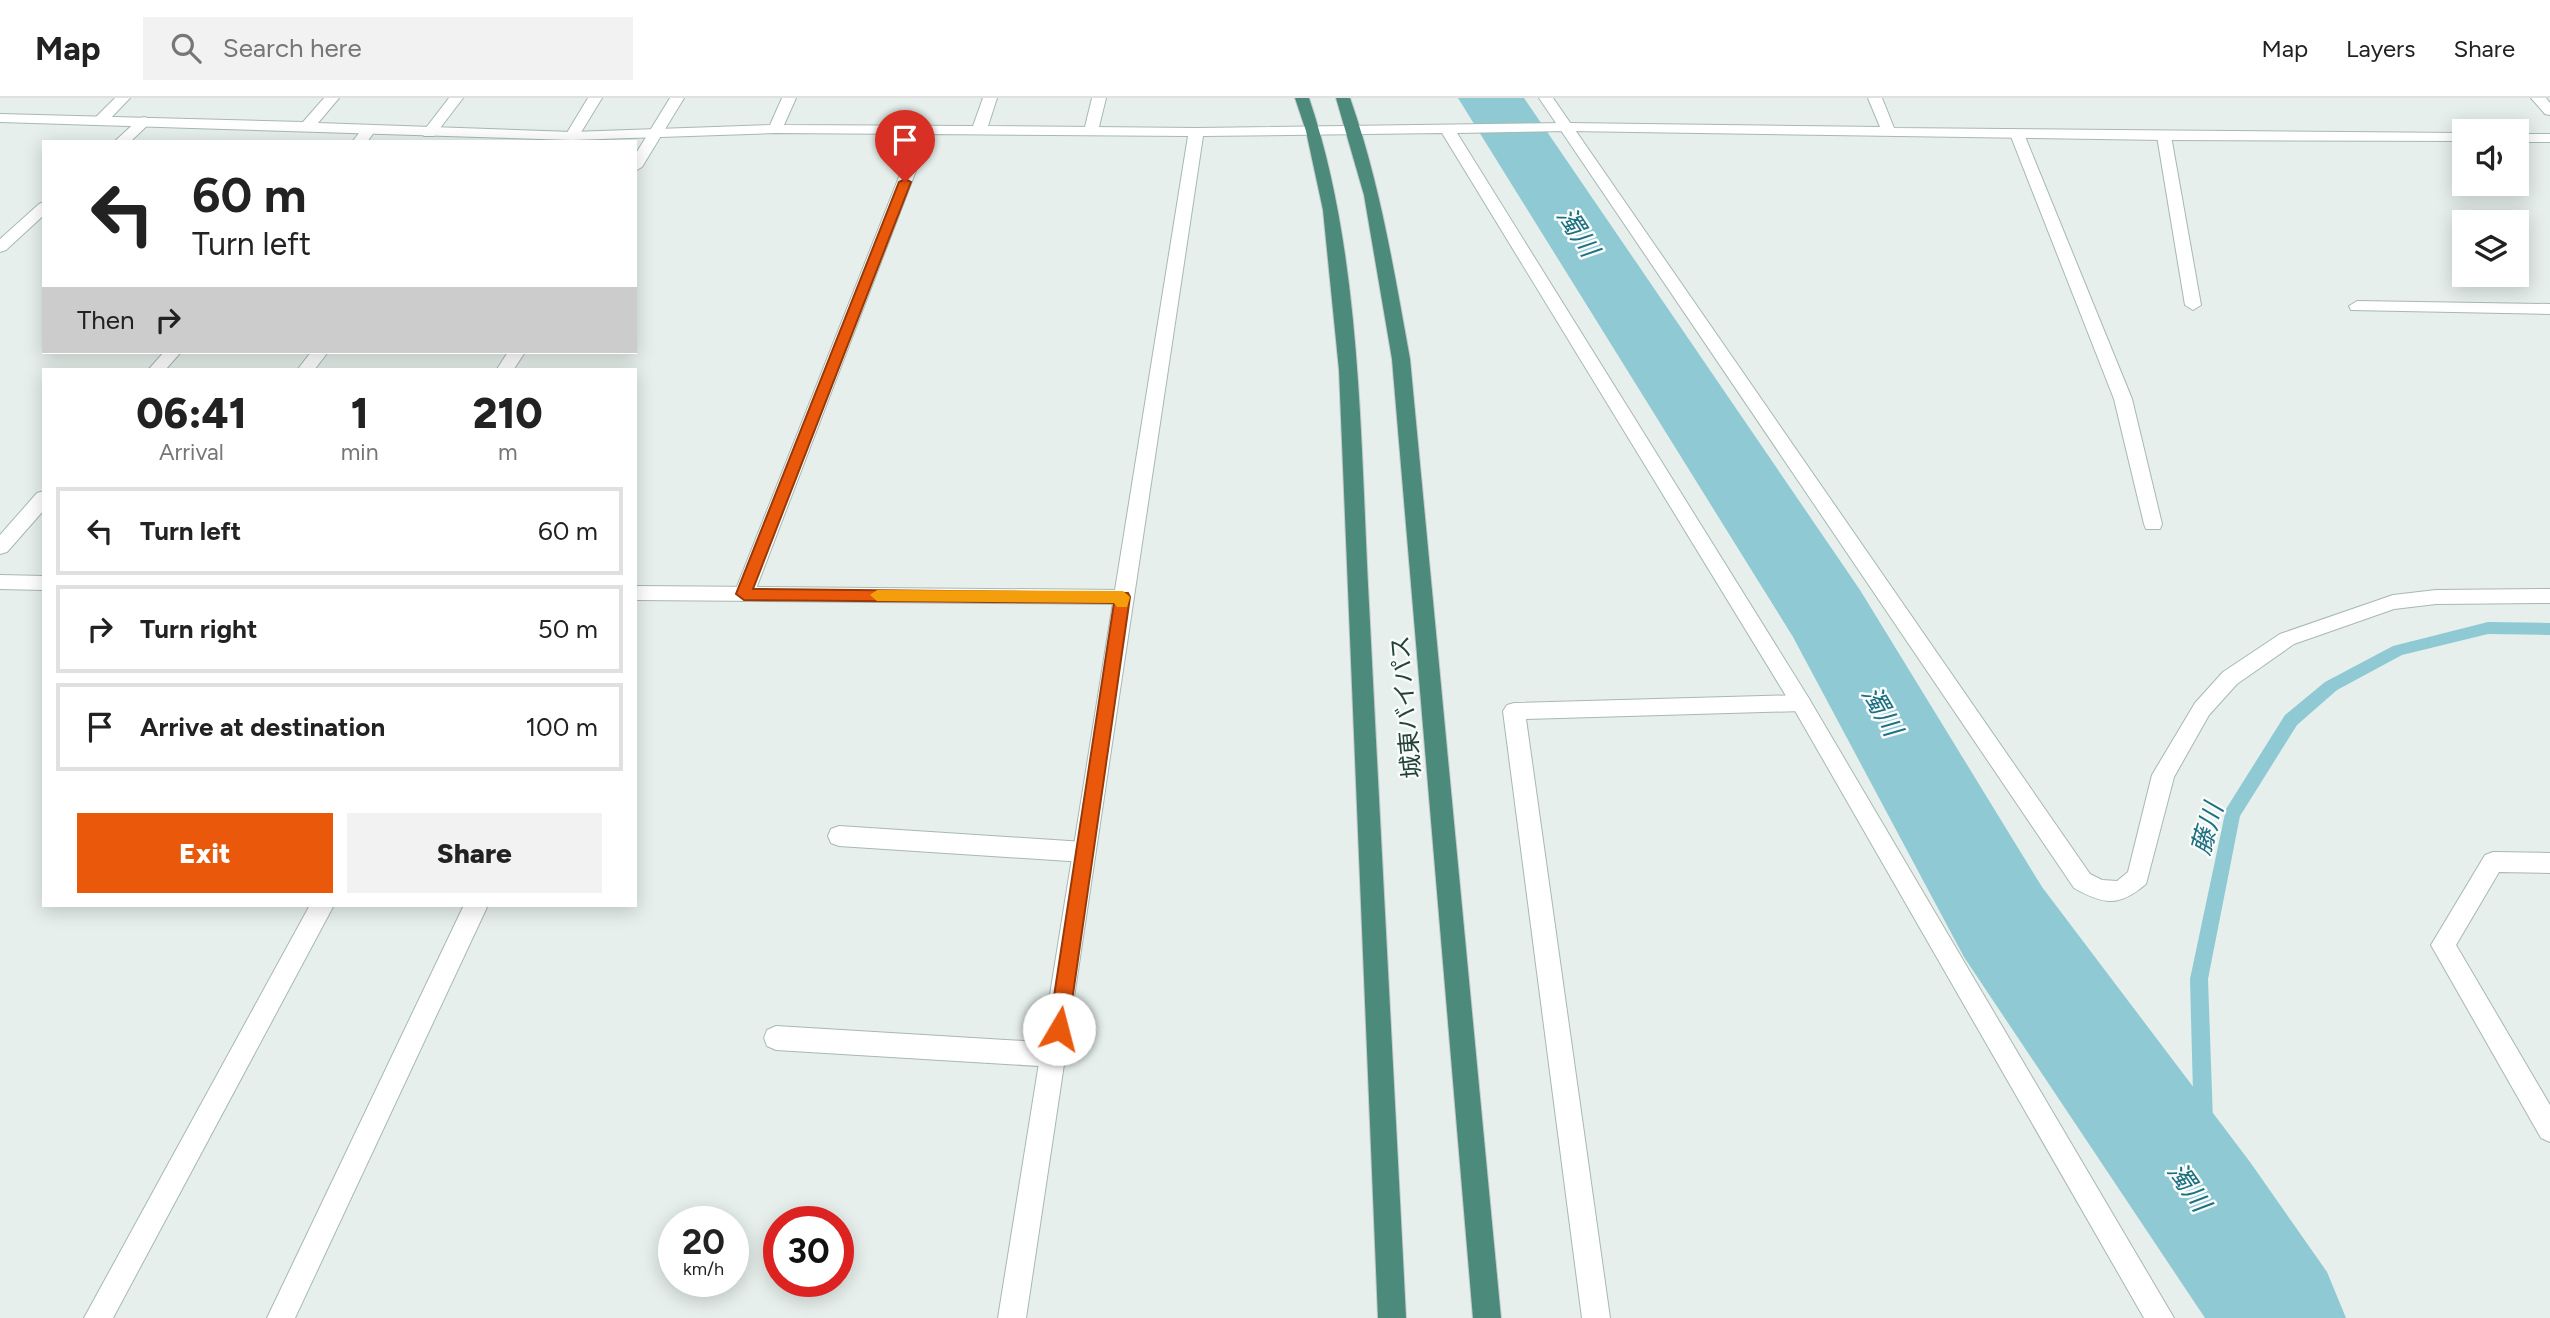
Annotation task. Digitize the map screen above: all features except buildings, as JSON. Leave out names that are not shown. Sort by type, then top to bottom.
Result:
[{"type":"highway","name":"城東バイパス","points":[[1302,98],[1314,131],[1331,210],[1348,370],[1392,1318]]},
{"type":"highway","name":"城東バイパス","points":[[1343,98],[1356,131],[1376,206],[1401,359],[1486,1318]]},
{"type":"street","points":[[101,120],[123,98]]},
{"type":"street","points":[[306,128],[332,98]]},
{"type":"street","points":[[429,133],[456,98]]},
{"type":"street","points":[[572,136],[595,98]]},
{"type":"street","points":[[637,164],[677,98]]},
{"type":"street","points":[[775,129],[789,98]]},
{"type":"street","points":[[979,131],[990,98]]},
{"type":"street","points":[[1091,131],[1099,98]]},
{"type":"street","points":[[1546,98],[2082,881],[2098,890],[2114,892],[2138,877],[2163,775],[2202,709],[2230,678],[2287,639],[2393,602],[2436,597],[2550,596]]},
{"type":"street","points":[[1875,98],[1889,132]]},
{"type":"street","points":[[2538,98],[2550,111]]},
{"type":"street","points":[[0,118],[306,128],[363,136],[429,133],[489,139],[775,129],[1196,132],[1568,127],[2164,136],[2452,137]]},
{"type":"street","points":[[123,140],[145,121]]},
{"type":"street","points":[[1447,129],[1801,704],[2160,1318]]},
{"type":"street","points":[[744,594],[925,130]]},
{"type":"street","points":[[1012,1318],[1055,1055],[1196,132]]},
{"type":"street","points":[[2017,134],[2123,399],[2153,524]]},
{"type":"street","points":[[2164,136],[2193,305]]},
{"type":"street","points":[[2529,138],[2550,138]]},
{"type":"street","points":[[0,247],[42,209]]},
{"type":"street","points":[[2357,306],[2550,309]]},
{"type":"street","points":[[159,368],[171,354]]},
{"type":"street","points":[[307,368],[318,354]]},
{"type":"street","points":[[0,547],[42,500]]},
{"type":"street","points":[[0,582],[42,583]]},
{"type":"street","points":[[637,593],[1123,597]]},
{"type":"street","points":[[1595,1318],[1514,711],[1801,704]]},
{"type":"street","points":[[838,836],[1084,852]]},
{"type":"street","points":[[2550,863],[2493,862],[2443,945],[2550,1129]]},
{"type":"street","points":[[99,1318],[321,907]]},
{"type":"street","points":[[281,1318],[475,907]]},
{"type":"street","points":[[776,1038],[1055,1055]]},
{"type":"waterway","name":"濁川","points":[[1491,98],[1827,615],[2003,922],[2206,1206],[2281,1318]]},
{"type":"waterway","name":"藤川","points":[[2206,1206],[2199,979],[2232,814],[2291,720],[2331,686],[2398,650],[2488,628],[2550,629]]},
{"type":"slow traffic","points":[[877,595],[1123,597],[1122,603]]},
{"type":"route","points":[[905,182],[744,594],[1123,597],[1059,1029]]}]
